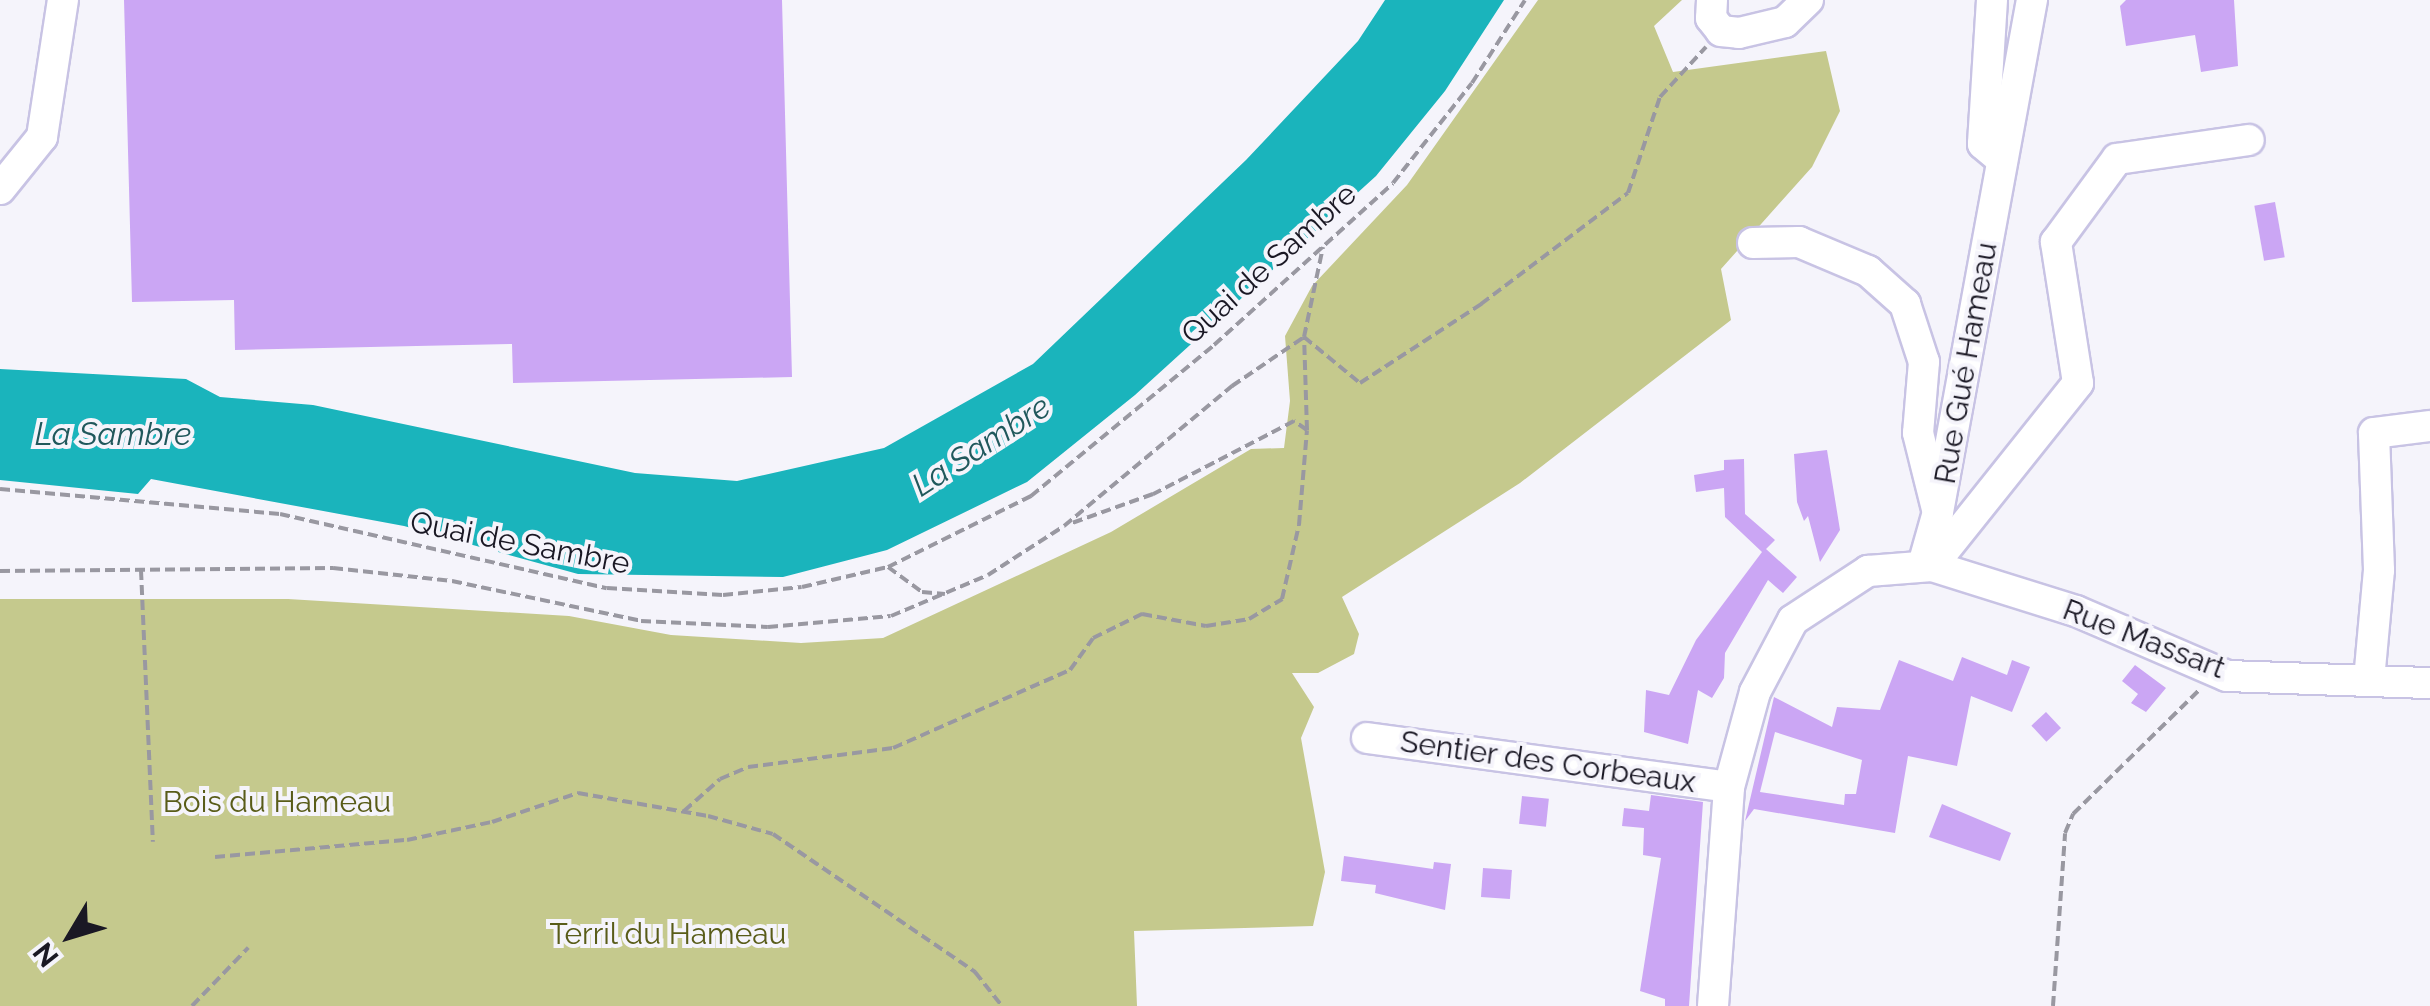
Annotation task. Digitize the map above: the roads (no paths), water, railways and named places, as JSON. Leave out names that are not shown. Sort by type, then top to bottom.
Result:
[{"type":"street","points":[[0,190],[42,137],[63,0]]},
{"type":"street","points":[[1719,12],[1785,22],[1808,0]]},
{"type":"street","points":[[1992,0],[1983,144],[2002,160]]},
{"type":"street","name":"Rue Gué Hameau","points":[[1927,566],[2032,0]]},
{"type":"street","points":[[1713,1006],[1730,787],[1754,692],[1793,620],[1868,571],[1927,566],[2078,383],[2056,242],[2117,159],[2249,140]]},
{"type":"street","points":[[1753,243],[1799,242],[1868,272],[1905,304],[1924,362],[1918,433],[1938,512]]},
{"type":"street","points":[[2369,680],[2379,570],[2374,433],[2430,426]]},
{"type":"street","name":"Rue Massart","points":[[1927,566],[2076,611],[2211,672],[2430,682]]},
{"type":"street","name":"Sentier des Corbeaux","points":[[1366,738],[1730,787]]},
{"type":"water","name":"La Sambre","points":[[1385,0],[1504,0],[1445,91],[1376,176],[1135,395],[1027,482],[887,550],[783,577],[578,574],[404,526],[151,479],[138,494],[0,480],[0,369],[186,379],[220,397],[313,405],[635,473],[737,481],[884,448],[1033,364],[1246,160],[1358,41]]},
{"type":"park label","name":"Bois du Hameau","points":[[277,802]]},
{"type":"park label","name":"Terril du Hameau","points":[[668,934]]}]
